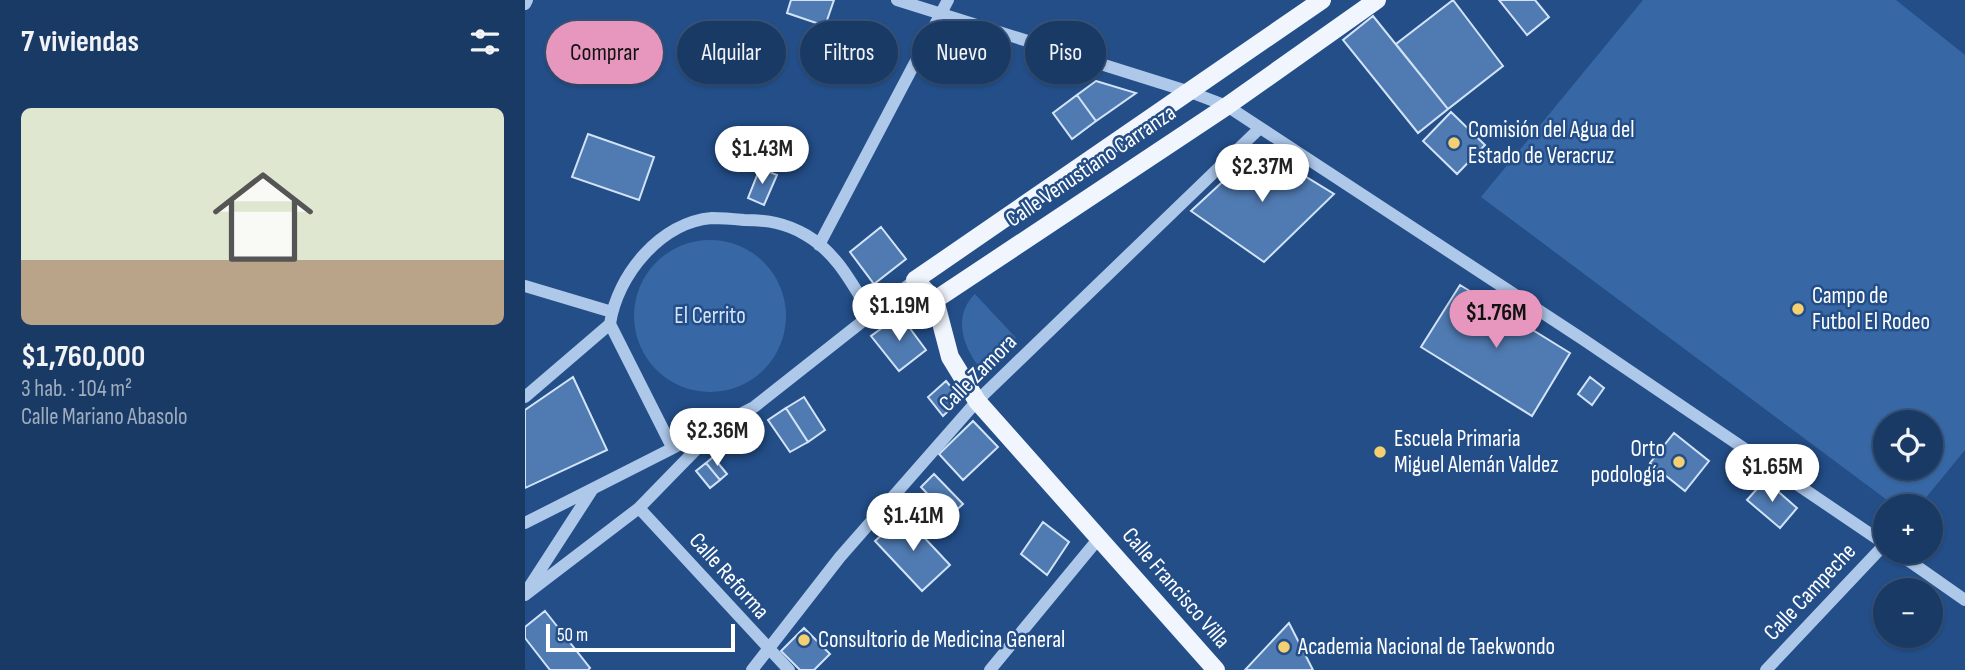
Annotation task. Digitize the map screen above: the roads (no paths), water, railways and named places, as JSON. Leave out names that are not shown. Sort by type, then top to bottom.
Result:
[{"type":"main road","name":"Calle Venustiano Carranza","points":[[915,280],[1322,0]]},
{"type":"main road","name":"Calle Venustiano Carranza","points":[[935,300],[1227,106],[1377,0]]},
{"type":"main road","points":[[915,280],[935,300]]},
{"type":"main road","name":"Calle Francisco Villa","points":[[935,300],[950,357],[977,401],[1216,670]]},
{"type":"street","points":[[897,0],[1227,106],[1584,340],[1873,536]]},
{"type":"street","points":[[819,245],[948,0]]},
{"type":"street","name":"Calle Zamora","points":[[752,670],[840,556],[977,401],[1260,128]]},
{"type":"street","points":[[525,397],[611,318],[643,252],[673,232],[710,218],[774,221],[806,235],[834,257],[870,313]]},
{"type":"street","points":[[525,523],[754,407],[915,280]]},
{"type":"street","points":[[525,286],[611,318],[672,447]]},
{"type":"street","points":[[870,313],[935,300]]},
{"type":"street","points":[[525,594],[639,508],[724,422]]},
{"type":"street","points":[[525,594],[593,490]]},
{"type":"street","name":"Calle Reforma","points":[[639,508],[789,670]]},
{"type":"street","points":[[990,670],[1099,537]]},
{"type":"street","name":"Calle Campeche","points":[[1766,670],[1873,557]]},
{"type":"street","points":[[1916,564],[1963,594]]},
{"type":"place","name":"Comisión del Agua del Estado de Veracruz","points":[[1454,143]]},
{"type":"place","name":"Campo de Futbol El Rodeo","points":[[1798,309]]},
{"type":"place","name":"Escuela Primaria Miguel Alemán Valdez","points":[[1380,452]]},
{"type":"place","name":"Orto podología","points":[[1679,462]]},
{"type":"place","name":"Consultorio de Medicina General","points":[[804,640]]},
{"type":"place","name":"Academia Nacional de Taekwondo","points":[[1284,647]]},
{"type":"park label","name":"El Cerrito","points":[[710,316]]}]
